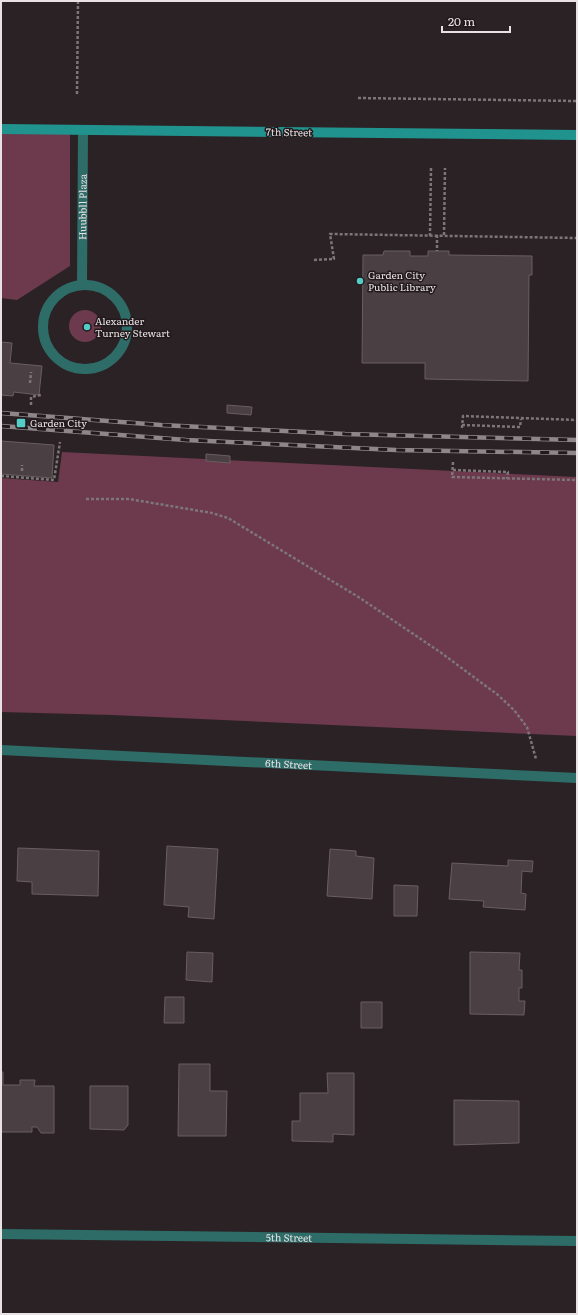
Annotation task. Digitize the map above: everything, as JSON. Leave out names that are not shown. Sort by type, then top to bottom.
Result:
[{"type":"street","name":"7th Street","points":[[1,129],[577,135]]},
{"type":"street","name":"Huubbll Plaza","points":[[82,130],[82,285]]},
{"type":"street","points":[[82,285],[96,286],[109,292],[119,301],[125,314],[128,327],[125,341],[118,353],[108,362],[95,368],[81,369],[68,365],[56,358],[48,347],[43,326],[43,319],[48,306],[57,296],[69,288],[82,285]]},
{"type":"street","name":"6th Street","points":[[1,750],[577,778]]},
{"type":"street","name":"5th Street","points":[[1,1234],[577,1241]]},
{"type":"path","points":[[77,94],[78,1]]},
{"type":"path","points":[[358,98],[577,101]]},
{"type":"path","points":[[430,236],[431,168]]},
{"type":"path","points":[[444,236],[445,168]]},
{"type":"path","points":[[314,260],[334,259],[330,234],[577,238]]},
{"type":"path","points":[[437,235],[438,251]]},
{"type":"path","points":[[30,383],[31,372]]},
{"type":"path","points":[[31,405],[31,397],[41,395]]},
{"type":"path","points":[[521,419],[520,427],[462,426],[463,416],[577,420]]},
{"type":"path","points":[[1,476],[21,476],[54,480],[60,442]]},
{"type":"path","points":[[453,462],[452,477],[577,480]]},
{"type":"path","points":[[22,465],[22,471]]},
{"type":"path","points":[[453,470],[508,472],[507,479]]},
{"type":"path","points":[[86,498],[129,499],[220,514],[290,555],[360,598],[440,652],[498,695],[514,710],[527,727],[541,777]]},
{"type":"shaded area","points":[[1,127],[70,128],[70,266],[17,300],[1,298]]},
{"type":"shaded area","points":[[85,310],[91,311],[98,317],[101,326],[100,332],[94,339],[85,342],[79,341],[72,335],[69,326],[70,320],[76,313]]},
{"type":"shaded area","points":[[62,452],[577,477],[577,736],[112,715],[1,712],[1,478],[58,482]]},
{"type":"building","name":"Garden City Public Library","points":[[384,251],[410,251],[410,256],[428,256],[428,251],[449,251],[449,255],[532,256],[532,275],[529,275],[528,381],[425,379],[425,363],[362,363],[363,255],[383,255]]},
{"type":"building","name":"Garden City","points":[[1,342],[12,343],[10,363],[42,366],[39,395],[14,392],[13,396],[1,395]]},
{"type":"building","points":[[227,405],[252,407],[251,415],[227,413]]},
{"type":"building","points":[[1,441],[54,445],[52,478],[1,474]]},
{"type":"building","points":[[206,454],[230,456],[230,463],[206,461]]},
{"type":"building","points":[[167,846],[218,849],[214,919],[188,917],[189,907],[164,905]]},
{"type":"building","points":[[18,848],[99,851],[98,896],[32,894],[32,882],[17,881]]},
{"type":"building","points":[[330,849],[356,851],[356,856],[374,858],[372,899],[327,896]]},
{"type":"building","points":[[508,860],[533,861],[532,872],[522,871],[521,893],[526,894],[525,910],[483,907],[484,901],[449,899],[452,863],[508,866]]},
{"type":"building","points":[[394,885],[418,886],[417,916],[394,916]]},
{"type":"building","points":[[187,952],[213,953],[212,982],[186,980]]},
{"type":"building","points":[[470,952],[520,953],[519,970],[522,970],[522,988],[519,988],[519,1001],[525,1001],[524,1015],[470,1014]]},
{"type":"building","points":[[165,997],[184,997],[184,1023],[164,1023]]},
{"type":"building","points":[[361,1002],[382,1002],[382,1028],[361,1028]]},
{"type":"building","points":[[179,1064],[210,1064],[210,1091],[227,1091],[226,1136],[178,1136]]},
{"type":"building","points":[[1,1072],[3,1072],[3,1085],[20,1085],[20,1080],[35,1080],[34,1086],[54,1086],[54,1133],[41,1133],[37,1127],[32,1127],[32,1132],[1,1132]]},
{"type":"building","points":[[327,1073],[354,1073],[354,1135],[333,1134],[333,1142],[292,1141],[292,1121],[300,1121],[300,1093],[328,1093]]},
{"type":"building","points":[[90,1086],[128,1086],[128,1125],[124,1130],[90,1129]]},
{"type":"building","points":[[454,1100],[519,1101],[519,1143],[454,1145]]},
{"type":"railway","points":[[1,413],[161,425],[345,434],[577,440]]},
{"type":"railway","points":[[1,426],[186,440],[396,450],[577,453]]},
{"type":"place","name":"Garden City Public Library","points":[[360,281]]},
{"type":"place","name":"Alexander Turney Stewart","points":[[87,327]]},
{"type":"place","name":"Garden City","points":[[21,423]]}]
